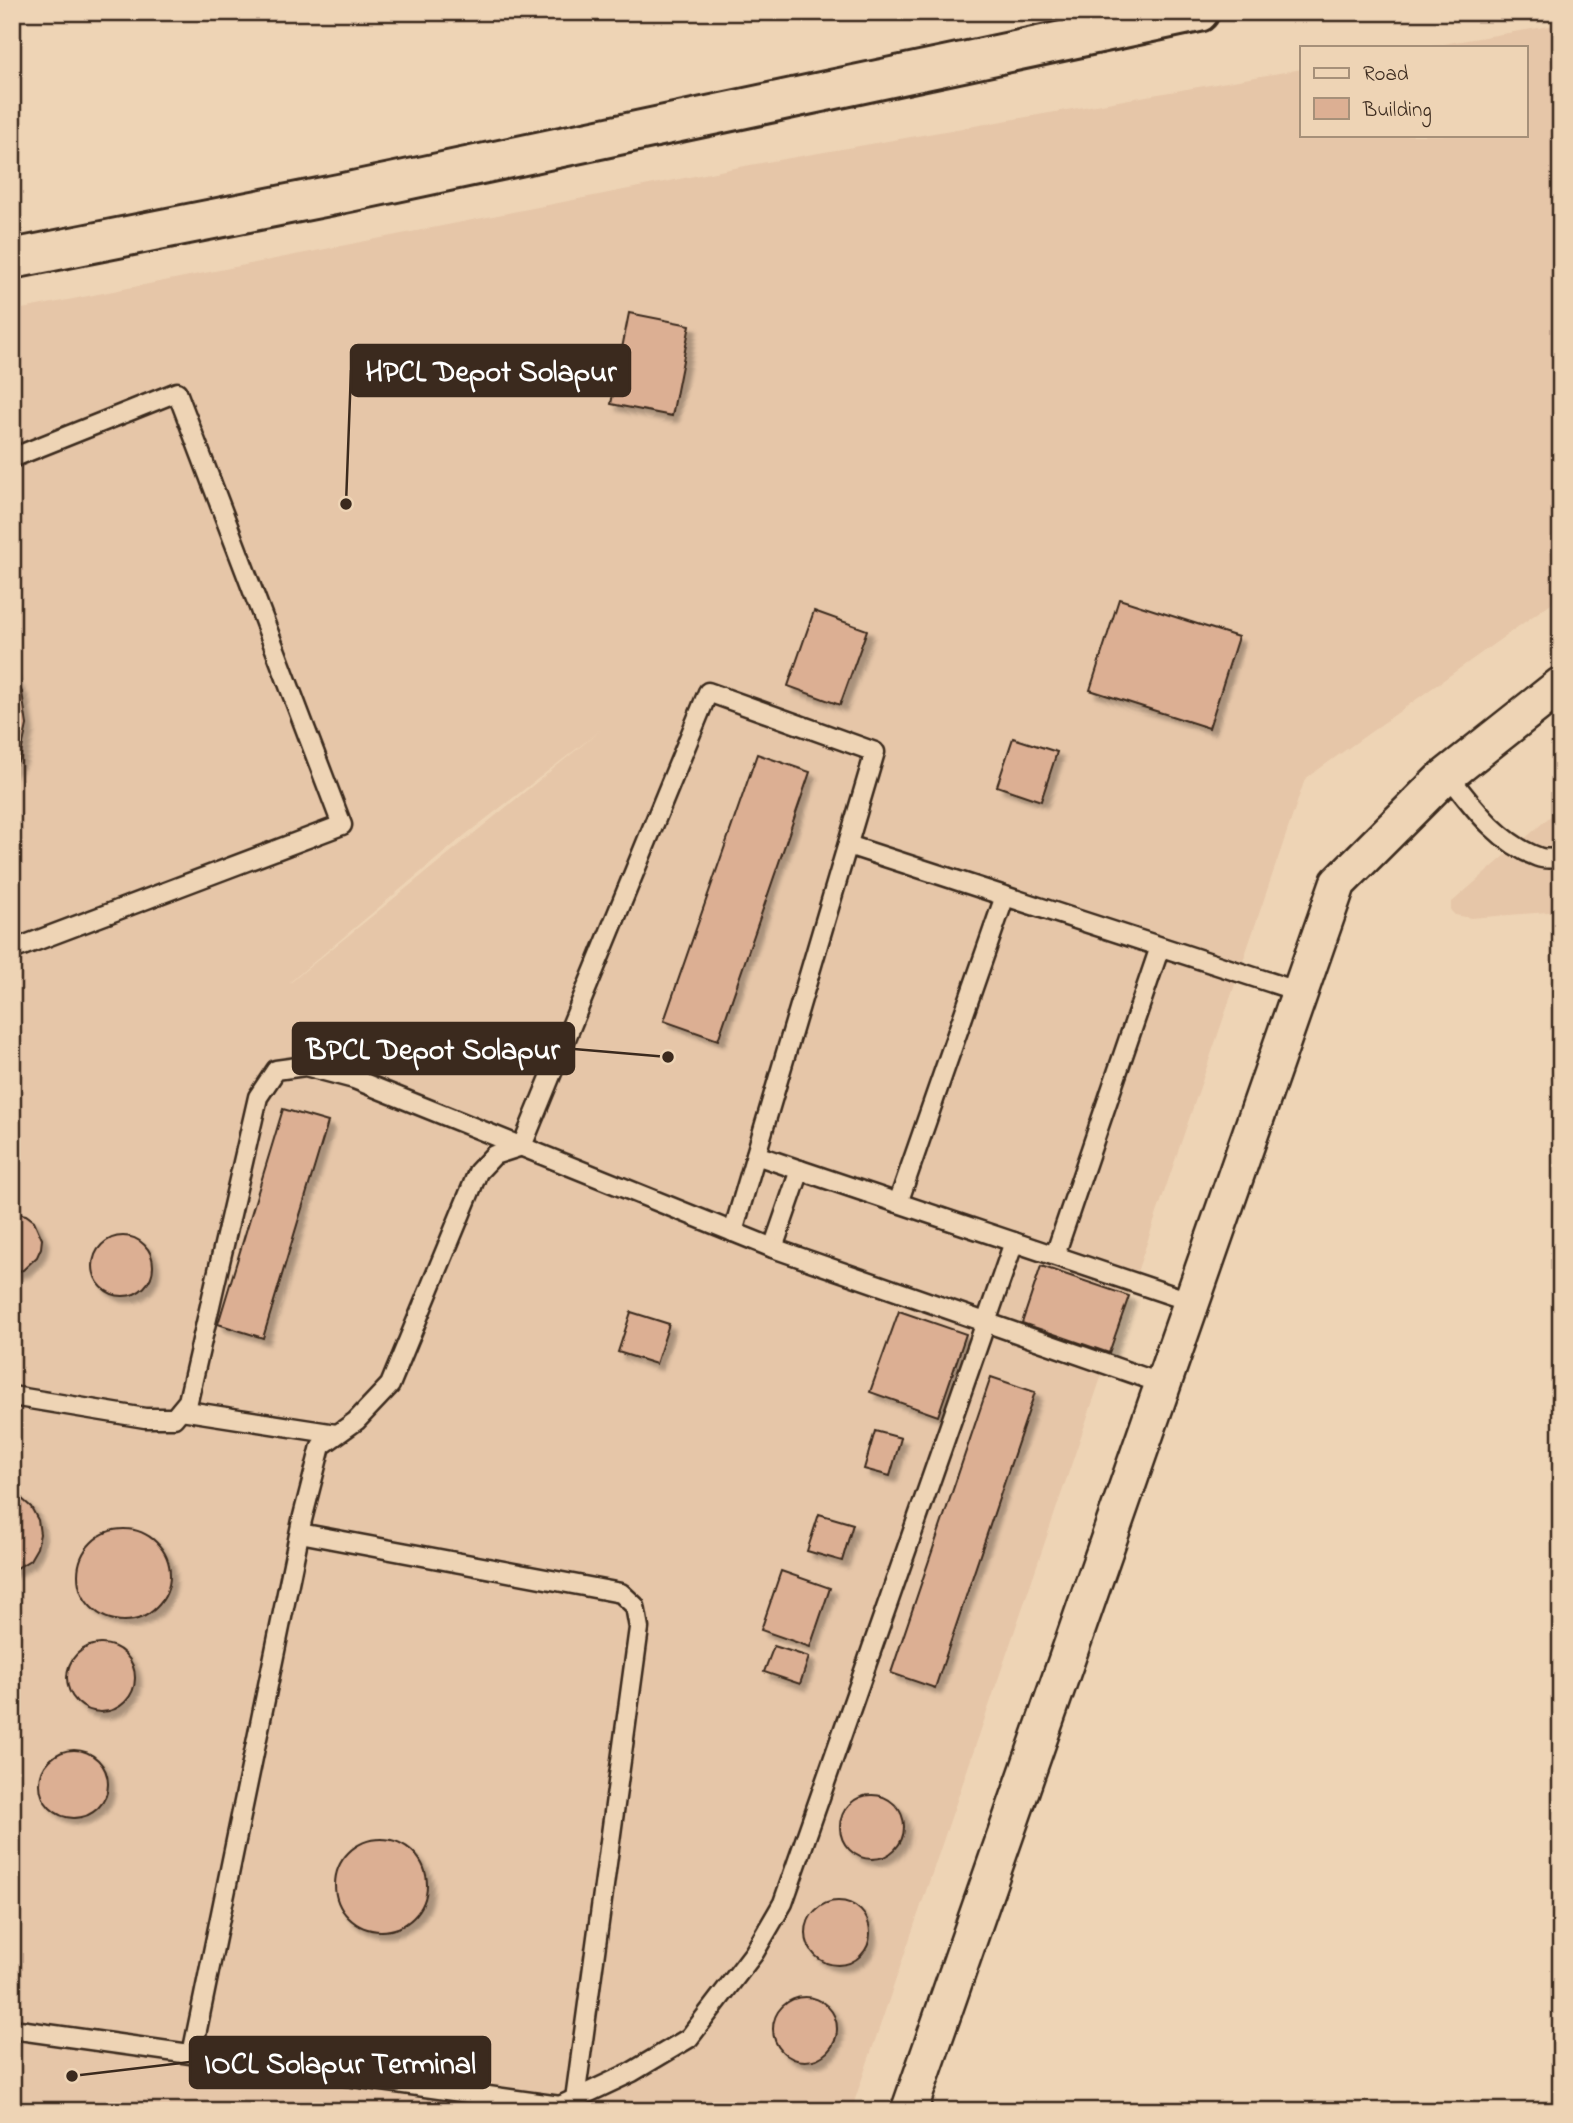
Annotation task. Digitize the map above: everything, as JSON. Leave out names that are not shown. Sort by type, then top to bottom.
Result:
[{"type":"main road","points":[[12,259],[358,190],[1199,12]]},
{"type":"street","points":[[909,2111],[1338,883],[1448,775],[1561,685]]},
{"type":"lane","points":[[12,458],[177,392],[342,825],[12,950]]},
{"type":"lane","points":[[192,2054],[300,1533],[321,1446],[356,1421],[390,1385],[478,1172],[494,1155],[522,1146],[708,692],[875,752],[733,1232]]},
{"type":"lane","points":[[1448,775],[1469,803],[1502,837],[1540,858],[1561,858]]},
{"type":"lane","points":[[848,845],[1300,992]]},
{"type":"lane","points":[[898,1203],[1005,896]]},
{"type":"lane","points":[[1055,1255],[1160,947]]},
{"type":"lane","points":[[12,1396],[145,1418],[174,1418],[188,1401],[258,1097],[276,1070],[304,1066],[354,1079],[774,1248],[1163,1384]]},
{"type":"lane","points":[[756,1155],[1192,1302]]},
{"type":"lane","points":[[774,1248],[800,1170]]},
{"type":"lane","points":[[12,2029],[560,2106],[632,2072],[689,2038],[754,1953],[783,1903],[1014,1242]]},
{"type":"lane","points":[[181,1410],[336,1434]]},
{"type":"lane","points":[[300,1533],[621,1593],[635,1606],[639,1628],[575,2099]]},
{"type":"shaded area","points":[[1561,24],[1561,596],[1305,779],[851,2111],[12,2111],[12,311],[750,165],[1300,69],[1300,136],[1528,136],[1528,46],[1432,46]],"holes":[[[601,730],[291,982],[465,835]]]},
{"type":"shaded area","points":[[1561,807],[1561,911],[1471,918],[1455,915],[1451,911],[1451,903]]},
{"type":"building","points":[[629,313],[690,325],[672,416],[611,404]]},
{"type":"building","points":[[1119,599],[1238,637],[1209,728],[1090,690]]},
{"type":"building","points":[[814,611],[867,630],[840,705],[788,686]]},
{"type":"building","points":[[12,674],[22,692],[27,725],[20,758],[12,770]]},
{"type":"building","points":[[1013,738],[1057,752],[1041,801],[997,786]]},
{"type":"building","points":[[757,754],[810,772],[718,1040],[664,1021]]},
{"type":"building","points":[[283,1109],[328,1122],[263,1338],[218,1324]]},
{"type":"building","points":[[12,1212],[26,1215],[34,1221],[42,1239],[37,1257],[23,1270],[13,1272]]},
{"type":"building","points":[[123,1236],[140,1241],[148,1249],[153,1266],[148,1283],[140,1291],[123,1296],[106,1291],[98,1283],[93,1266],[98,1249],[106,1241]]},
{"type":"building","points":[[1041,1266],[1129,1296],[1109,1353],[1022,1323]]},
{"type":"building","points":[[899,1311],[966,1334],[938,1416],[870,1392]]},
{"type":"building","points":[[631,1312],[669,1324],[656,1364],[618,1352]]},
{"type":"building","points":[[991,1377],[1035,1392],[935,1688],[891,1673]]},
{"type":"building","points":[[875,1431],[901,1438],[890,1476],[864,1469]]},
{"type":"building","points":[[12,1493],[31,1507],[38,1520],[40,1534],[37,1548],[30,1560],[12,1571]]},
{"type":"building","points":[[819,1514],[853,1524],[842,1561],[807,1551]]},
{"type":"building","points":[[124,1529],[142,1533],[156,1543],[166,1557],[170,1575],[166,1593],[156,1607],[142,1617],[124,1621],[106,1617],[92,1607],[82,1593],[78,1575],[82,1557],[92,1543],[106,1533]]},
{"type":"building","points":[[781,1571],[830,1588],[810,1647],[761,1630]]},
{"type":"building","points":[[101,1644],[114,1647],[125,1654],[132,1665],[135,1678],[132,1691],[125,1702],[114,1709],[101,1712],[88,1709],[77,1702],[70,1691],[67,1678],[70,1665],[77,1654],[88,1647]]},
{"type":"building","points":[[774,1646],[809,1657],[800,1684],[764,1672]]},
{"type":"building","points":[[74,1750],[87,1753],[98,1760],[105,1771],[108,1784],[105,1797],[98,1808],[87,1815],[74,1818],[61,1815],[50,1808],[43,1797],[40,1784],[43,1771],[50,1760],[61,1753]]},
{"type":"building","points":[[872,1795],[895,1804],[904,1827],[895,1850],[872,1859],[849,1850],[840,1827],[849,1804]]},
{"type":"building","points":[[381,1839],[399,1843],[413,1853],[423,1867],[427,1885],[423,1903],[413,1917],[399,1927],[381,1931],[363,1927],[349,1917],[339,1903],[335,1885],[339,1867],[349,1853],[363,1843]]},
{"type":"building","points":[[838,1901],[850,1903],[861,1910],[868,1921],[868,1945],[861,1956],[850,1963],[838,1965],[826,1963],[815,1956],[808,1945],[806,1933],[808,1921],[815,1910],[826,1903]]},
{"type":"building","points":[[805,1997],[828,2006],[837,2029],[828,2052],[805,2061],[782,2052],[773,2029],[782,2006]]},
{"type":"place","name":"HPCL Depot Solapur","points":[[346,504]]},
{"type":"place","name":"BPCL Depot Solapur","points":[[668,1057]]},
{"type":"place","name":"IOCL Solapur Terminal","points":[[72,2076]]}]
